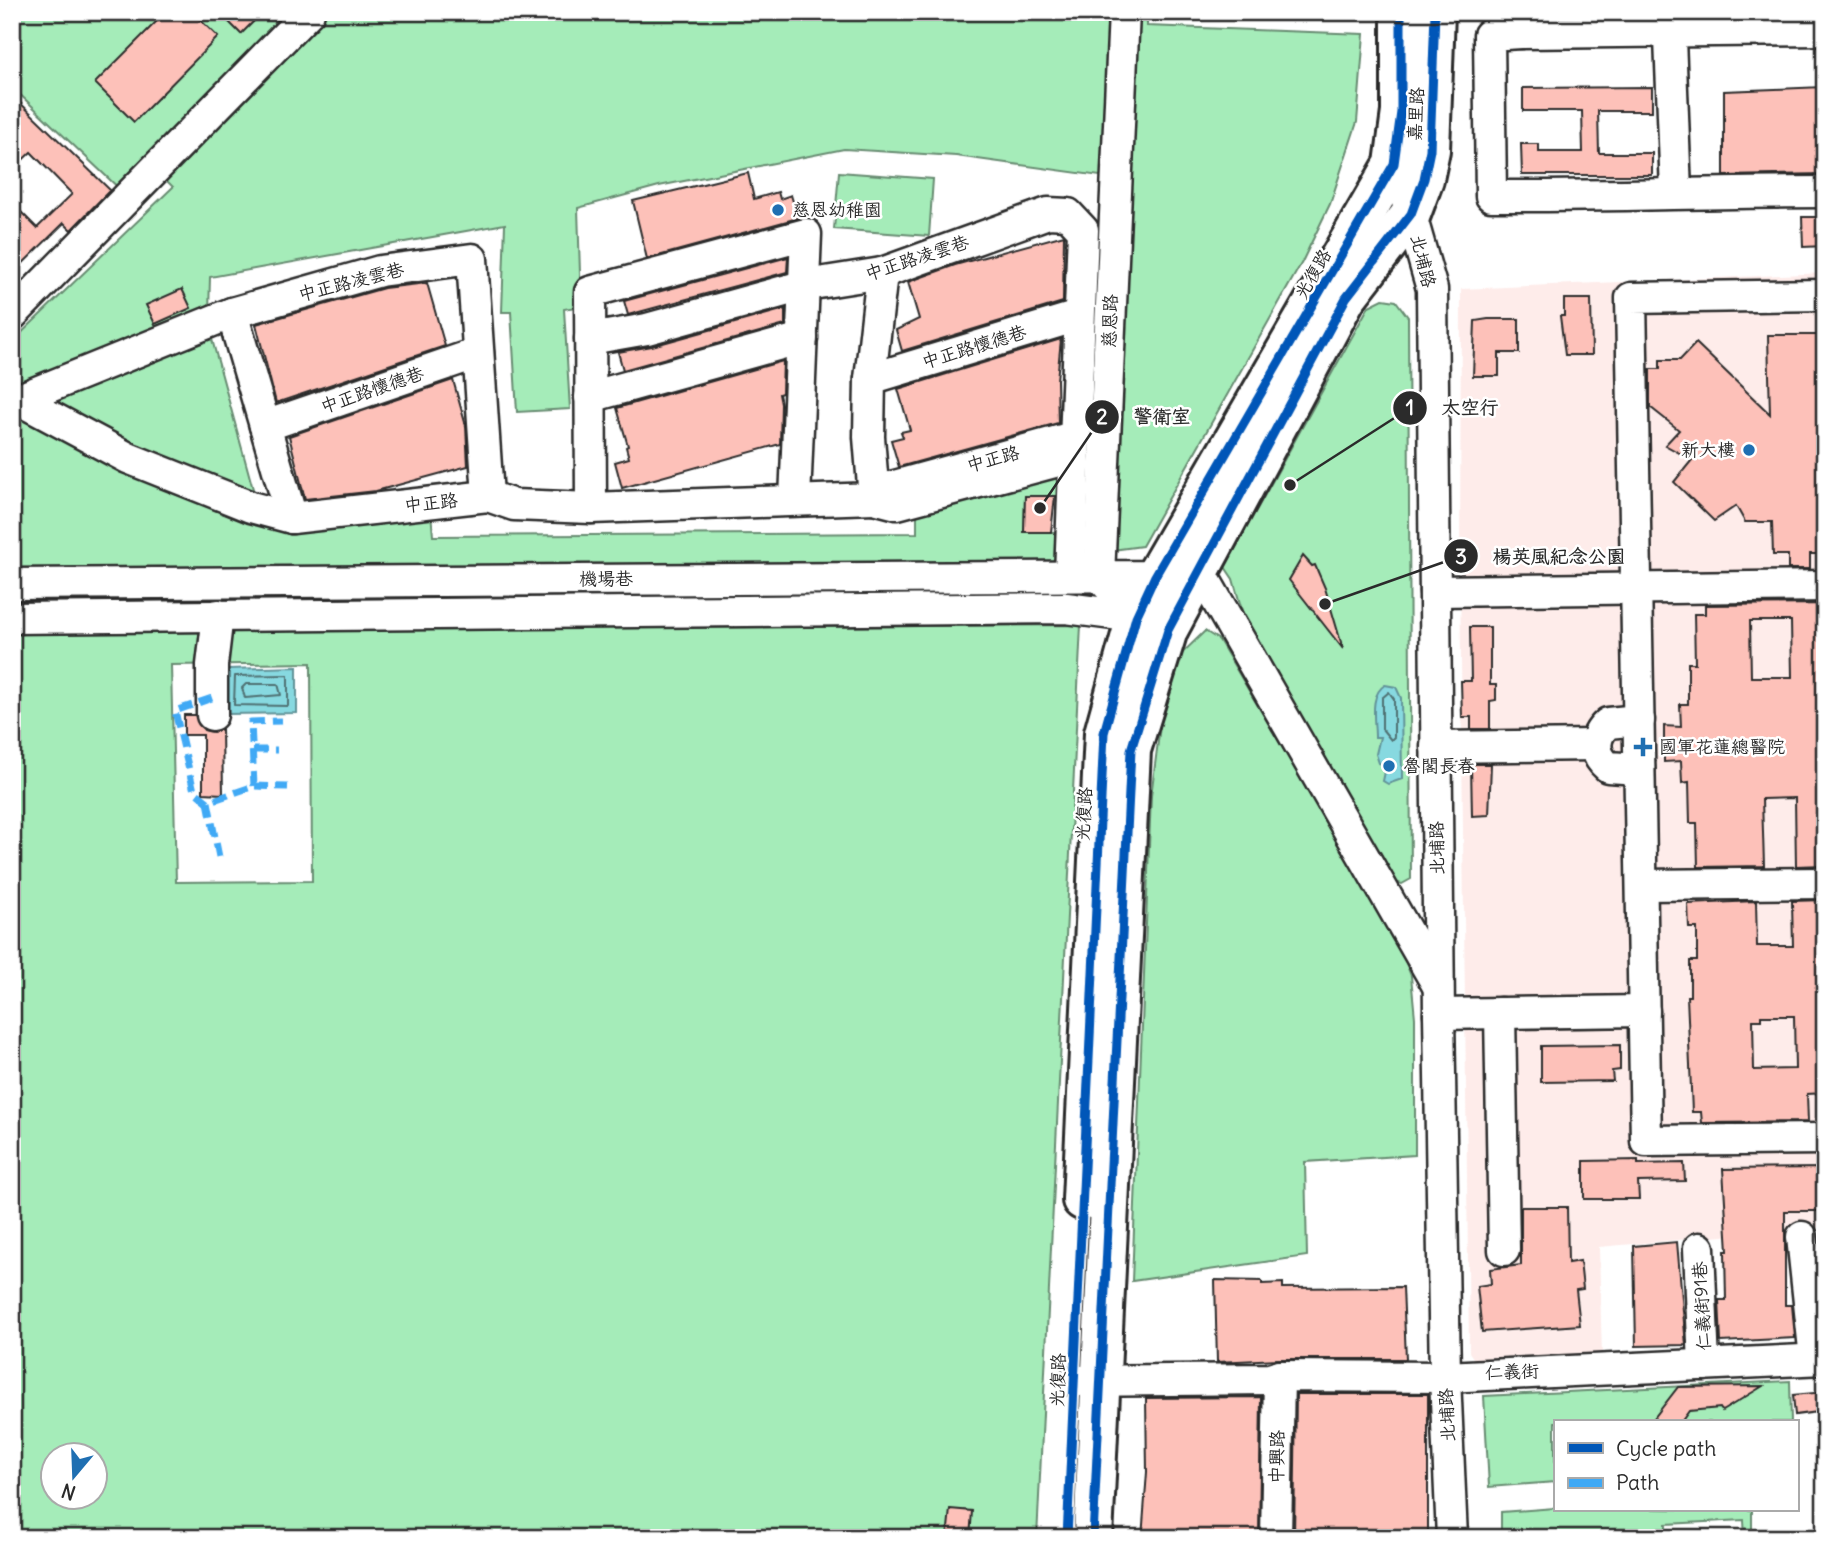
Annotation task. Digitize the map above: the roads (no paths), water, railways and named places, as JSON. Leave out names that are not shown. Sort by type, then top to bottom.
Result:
[{"type":"main road","name":"嘉里路","points":[[1394,163],[1401,112],[1401,12]]},
{"type":"main road","name":"嘉里路","points":[[1411,214],[1424,179],[1430,150],[1435,12]]},
{"type":"main road","name":"光復路","points":[[1152,623],[1155,576],[1394,163]]},
{"type":"main road","name":"光復路","points":[[1093,1538],[1087,1381],[1104,733],[1152,623],[1199,571],[1346,298],[1411,214]]},
{"type":"main road","name":"光復路","points":[[1067,1538],[1087,1381]]},
{"type":"street","points":[[12,315],[309,12]]},
{"type":"street","name":"慈恩路","points":[[1099,576],[1124,12]]},
{"type":"street","points":[[1825,30],[1668,23],[1520,23],[1489,35],[1491,196],[1608,197],[1676,192],[1825,192]]},
{"type":"street","points":[[1668,23],[1676,192]]},
{"type":"street","name":"北埔路","points":[[1394,163],[1432,289],[1438,1000],[1445,1377],[1452,1538]]},
{"type":"street","name":"中正路凌雲巷","points":[[590,340],[647,329],[806,285],[882,273],[1048,213],[1068,214],[1083,230],[1078,316]]},
{"type":"street","points":[[591,508],[590,292],[806,234],[806,285],[795,500]]},
{"type":"street","name":"中正路凌雲巷","points":[[15,398],[232,313],[380,271],[472,259],[478,353]]},
{"type":"street","points":[[874,498],[870,379],[882,273]]},
{"type":"street","points":[[1825,295],[1632,298],[1646,1141],[1825,1139]]},
{"type":"street","points":[[232,313],[292,518]]},
{"type":"street","points":[[1070,575],[1078,316]]},
{"type":"street","name":"中正路懷德巷","points":[[870,379],[1078,316]]},
{"type":"street","points":[[590,397],[802,338]]},
{"type":"street","points":[[478,353],[488,496]]},
{"type":"street","name":"中正路懷德巷","points":[[265,426],[478,353]]},
{"type":"street","name":"中正路","points":[[15,398],[128,458],[251,507],[292,518],[488,496],[514,505],[591,508],[874,498],[897,504],[1073,447]]},
{"type":"street","points":[[1199,571],[1438,1000],[1500,1013],[1644,1011]]},
{"type":"street","name":"機場巷","points":[[12,584],[1155,576],[1199,571]]},
{"type":"street","points":[[957,576],[958,609]]},
{"type":"street","points":[[1099,576],[1152,623]]},
{"type":"street","points":[[1435,591],[1825,586]]},
{"type":"street","name":"機場巷","points":[[12,618],[1066,608],[1152,623]]},
{"type":"street","points":[[212,715],[212,665],[218,615]]},
{"type":"street","points":[[1639,720],[1608,723],[1597,737],[1596,745],[1602,761],[1608,767],[1639,769]]},
{"type":"street","points":[[1436,747],[1596,745]]},
{"type":"street","points":[[1642,886],[1825,883]]},
{"type":"street","points":[[1500,1013],[1504,1250]]},
{"type":"street","points":[[1802,1237],[1816,1286],[1820,1359]]},
{"type":"street","name":"仁義街91巷","points":[[1699,1248],[1704,1365]]},
{"type":"street","name":"仁義街","points":[[1087,1381],[1269,1379],[1279,1376],[1445,1377],[1820,1359]]},
{"type":"street","name":"中興路","points":[[1276,1538],[1279,1376]]},
{"type":"water","points":[[297,667],[297,713],[227,714],[227,669]]},
{"type":"water","points":[[1385,685],[1396,687],[1401,698],[1402,779],[1388,784],[1383,781],[1386,767],[1379,763],[1376,754],[1380,737],[1375,737],[1374,716],[1377,695]]},
{"type":"place","name":"慈恩幼稚園","points":[[778,210]]},
{"type":"place","name":"新大樓","points":[[1749,450]]},
{"type":"place","name":"太空行","points":[[1290,485]]},
{"type":"place","name":"警衛室","points":[[1040,508]]},
{"type":"place","name":"楊英風紀念公園","points":[[1325,604]]},
{"type":"place","name":"國軍花蓮總醫院","points":[[1643,747]]},
{"type":"place","name":"魯閣長春","points":[[1389,766]]}]
